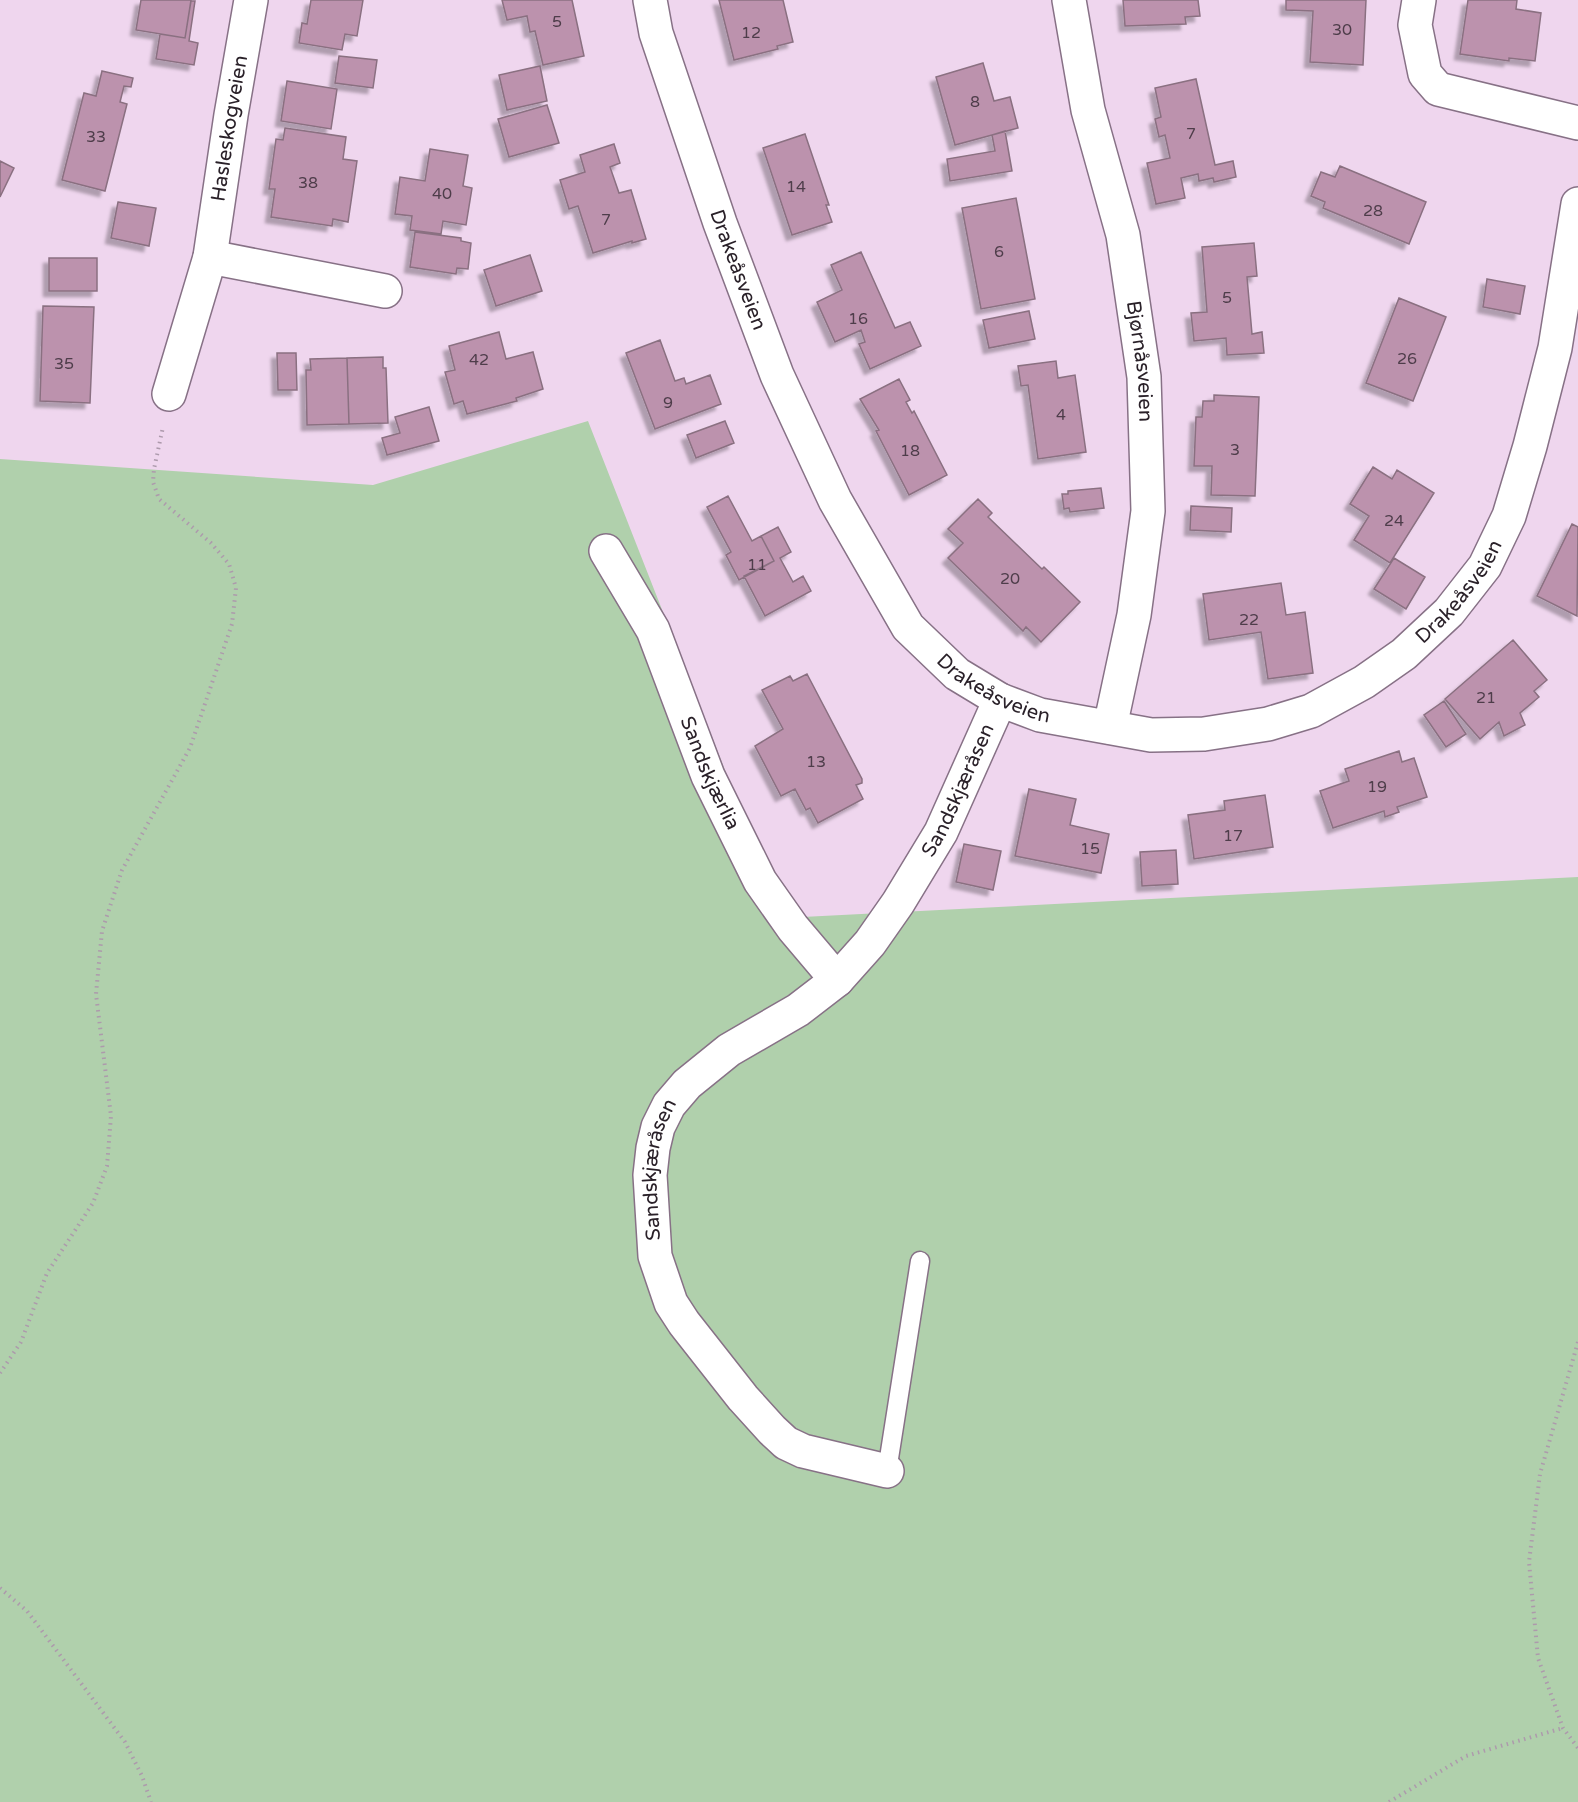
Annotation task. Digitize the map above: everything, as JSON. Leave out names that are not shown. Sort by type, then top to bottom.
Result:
[{"type":"street","name":"Hasleskogveien","points":[[170,394],[210,257],[251,0]]},
{"type":"street","name":"Drakeåsveien","points":[[650,0],[656,33],[724,234],[777,375],[835,500],[908,627],[957,674],[1000,700],[1040,715],[1151,735],[1204,734],[1268,724],[1311,711],[1364,682],[1404,654],[1449,612],[1485,566],[1509,516],[1530,446],[1567,356],[1578,204]]},
{"type":"street","name":"Bjørnåsveien","points":[[1069,0],[1088,110],[1123,236],[1144,376],[1148,511],[1134,615],[1110,727]]},
{"type":"street","points":[[1419,0],[1415,25],[1425,74],[1438,89],[1578,123]]},
{"type":"street","points":[[210,257],[385,291]]},
{"type":"street","name":"Sandskjærlia","points":[[606,551],[653,630],[708,776],[760,881],[793,928],[837,980]]},
{"type":"street","name":"Sandskjæråsen","points":[[887,1471],[803,1451],[786,1443],[743,1398],[671,1303],[655,1256],[652,1230],[651,1166],[658,1127],[669,1105],[687,1083],[729,1050],[798,1010],[837,980],[870,942],[893,911],[941,832],[1000,700]]},
{"type":"lane","name":"Sandskjæråsen","points":[[887,1471],[920,1261]]},
{"type":"path","points":[[0,1374],[21,1341],[47,1273],[93,1203],[107,1166],[111,1116],[96,994],[102,931],[122,870],[190,748],[232,624],[236,588],[229,564],[211,543],[159,499],[153,482],[170,394]]},
{"type":"path","points":[[1578,1342],[1540,1474],[1529,1563],[1538,1658],[1563,1728],[1578,1748]]},
{"type":"path","points":[[0,1588],[27,1611],[125,1742],[142,1776],[151,1802]]},
{"type":"path","points":[[1389,1802],[1466,1756],[1563,1728]]},
{"type":"green space","points":[[588,421],[783,918],[1578,877],[1578,1802],[0,1802],[0,459],[373,485]]},
{"type":"building","points":[[141,0],[191,0],[185,38],[136,30]]},
{"type":"building","points":[[311,0],[363,0],[357,36],[345,34],[342,50],[299,43],[302,23],[307,24]]},
{"type":"building","points":[[502,0],[572,0],[584,56],[543,65],[535,31],[530,32],[527,16],[507,20]]},
{"type":"building","points":[[719,0],[783,0],[793,42],[777,46],[778,49],[734,60]]},
{"type":"building","points":[[1123,0],[1198,0],[1200,16],[1185,17],[1186,24],[1125,26]]},
{"type":"building","points":[[1286,0],[1366,0],[1363,65],[1310,62],[1313,11],[1286,10]]},
{"type":"building","points":[[1468,0],[1517,0],[1516,9],[1541,13],[1535,61],[1509,58],[1509,61],[1460,54]]},
{"type":"building","points":[[191,1],[195,1],[189,41],[198,43],[194,65],[156,59],[160,34],[185,38]]},
{"type":"building","points":[[339,56],[377,60],[373,88],[335,83]]},
{"type":"building","points":[[983,63],[994,101],[1010,97],[1018,128],[955,145],[936,77]]},
{"type":"building","points":[[540,66],[547,101],[507,110],[499,75]]},
{"type":"building","points":[[102,71],[133,78],[131,87],[124,86],[120,102],[127,104],[105,191],[62,180],[84,93],[96,96]]},
{"type":"building","points":[[1196,79],[1215,165],[1233,161],[1236,177],[1214,182],[1213,178],[1199,181],[1198,174],[1181,178],[1185,198],[1156,204],[1147,163],[1170,158],[1165,135],[1159,137],[1155,119],[1161,117],[1155,88]]},
{"type":"building","points":[[287,81],[337,89],[331,129],[281,121]]},
{"type":"building","points":[[547,105],[559,143],[509,157],[498,119]]},
{"type":"building","points":[[285,128],[346,137],[343,159],[357,161],[348,222],[333,219],[332,226],[271,217],[275,189],[269,189],[276,139],[283,140]]},
{"type":"building","points":[[1005,131],[1012,171],[950,181],[947,159],[995,151],[992,135]]},
{"type":"building","points":[[805,134],[829,205],[826,205],[832,222],[792,235],[763,148]]},
{"type":"building","points":[[614,144],[620,163],[610,167],[619,193],[631,190],[646,239],[593,253],[578,206],[569,209],[560,180],[585,172],[580,155]]},
{"type":"building","points":[[430,149],[468,155],[463,186],[472,188],[466,225],[443,221],[441,234],[410,230],[412,216],[395,214],[400,177],[425,181]]},
{"type":"building","points":[[0,161],[14,168],[0,197]]},
{"type":"building","points":[[1340,166],[1426,202],[1409,244],[1323,208],[1325,202],[1311,196],[1321,172],[1335,177]]},
{"type":"building","points":[[1016,198],[1035,299],[981,309],[962,208]]},
{"type":"building","points":[[118,202],[156,208],[149,246],[111,238]]},
{"type":"building","points":[[415,232],[461,238],[461,241],[471,243],[468,269],[457,268],[456,274],[410,267]]},
{"type":"building","points":[[1254,243],[1257,276],[1247,277],[1252,334],[1262,332],[1264,353],[1227,355],[1226,338],[1194,341],[1191,313],[1207,312],[1202,247]]},
{"type":"building","points":[[861,252],[895,328],[910,322],[921,346],[870,369],[859,344],[865,342],[861,330],[835,342],[817,302],[842,290],[831,265]]},
{"type":"building","points":[[530,255],[542,291],[496,306],[484,270]]},
{"type":"building","points":[[49,258],[97,258],[97,291],[49,291]]},
{"type":"building","points":[[1487,279],[1525,286],[1520,314],[1483,307]]},
{"type":"building","points":[[1399,298],[1446,317],[1413,401],[1366,383]]},
{"type":"building","points":[[43,306],[94,307],[90,403],[40,401]]},
{"type":"building","points":[[1029,311],[1035,339],[989,348],[983,320]]},
{"type":"building","points":[[499,332],[506,359],[533,352],[543,389],[516,398],[517,401],[467,414],[463,401],[454,404],[445,372],[455,370],[449,346]]},
{"type":"building","points":[[660,340],[675,381],[684,378],[686,384],[710,375],[721,404],[655,429],[626,353]]},
{"type":"building","points":[[277,353],[296,353],[297,390],[278,390]]},
{"type":"building","points":[[383,357],[383,368],[386,368],[388,423],[349,424],[347,358]]},
{"type":"building","points":[[347,358],[349,424],[307,425],[306,370],[311,370],[310,359]]},
{"type":"building","points":[[1056,361],[1058,378],[1075,375],[1086,452],[1038,459],[1028,385],[1021,386],[1018,366]]},
{"type":"building","points":[[899,379],[910,400],[906,402],[912,413],[914,411],[947,475],[909,495],[876,431],[879,430],[860,399]]},
{"type":"building","points":[[1214,395],[1259,397],[1255,496],[1211,495],[1212,466],[1194,466],[1196,417],[1202,417],[1203,401],[1214,401]]},
{"type":"building","points":[[429,407],[439,441],[387,455],[382,438],[400,433],[395,417]]},
{"type":"building","points":[[725,421],[734,443],[696,458],[687,435]]},
{"type":"building","points":[[1373,467],[1392,479],[1397,470],[1434,493],[1390,563],[1354,540],[1369,516],[1350,504]]},
{"type":"building","points":[[1101,488],[1104,508],[1070,512],[1069,508],[1064,509],[1062,494],[1068,494],[1068,491]]},
{"type":"building","points":[[728,496],[752,541],[761,536],[774,561],[739,580],[726,555],[731,552],[707,507]]},
{"type":"building","points":[[978,499],[992,513],[988,517],[1080,602],[1041,642],[1026,627],[1023,631],[948,558],[963,543],[948,529]]},
{"type":"building","points":[[1191,506],[1232,508],[1231,532],[1190,530]]},
{"type":"building","points":[[1572,524],[1578,527],[1577,616],[1537,596]]},
{"type":"building","points":[[778,527],[791,552],[780,558],[793,582],[803,576],[811,591],[765,616],[744,576],[774,561],[761,536]]},
{"type":"building","points":[[1394,558],[1425,577],[1406,609],[1374,589]]},
{"type":"building","points":[[1281,583],[1286,615],[1305,612],[1313,673],[1268,679],[1261,632],[1209,640],[1203,594]]},
{"type":"building","points":[[1513,640],[1547,680],[1534,691],[1539,697],[1520,713],[1525,725],[1504,736],[1499,722],[1480,739],[1445,699]]},
{"type":"building","points":[[807,674],[862,779],[862,783],[856,785],[863,799],[818,823],[810,808],[806,810],[795,789],[781,796],[755,746],[783,729],[762,690],[790,676],[793,681]]},
{"type":"building","points":[[1444,701],[1466,734],[1446,747],[1424,715]]},
{"type":"building","points":[[1399,751],[1402,762],[1414,758],[1427,797],[1397,807],[1399,812],[1385,817],[1384,811],[1333,828],[1320,791],[1349,781],[1345,769]]},
{"type":"building","points":[[1029,789],[1076,799],[1070,825],[1109,834],[1101,873],[1015,856]]},
{"type":"building","points":[[1265,795],[1273,847],[1194,859],[1188,815],[1225,810],[1224,801]]},
{"type":"building","points":[[964,844],[1001,851],[993,890],[956,882]]},
{"type":"building","points":[[1176,850],[1178,884],[1142,886],[1140,852]]}]
